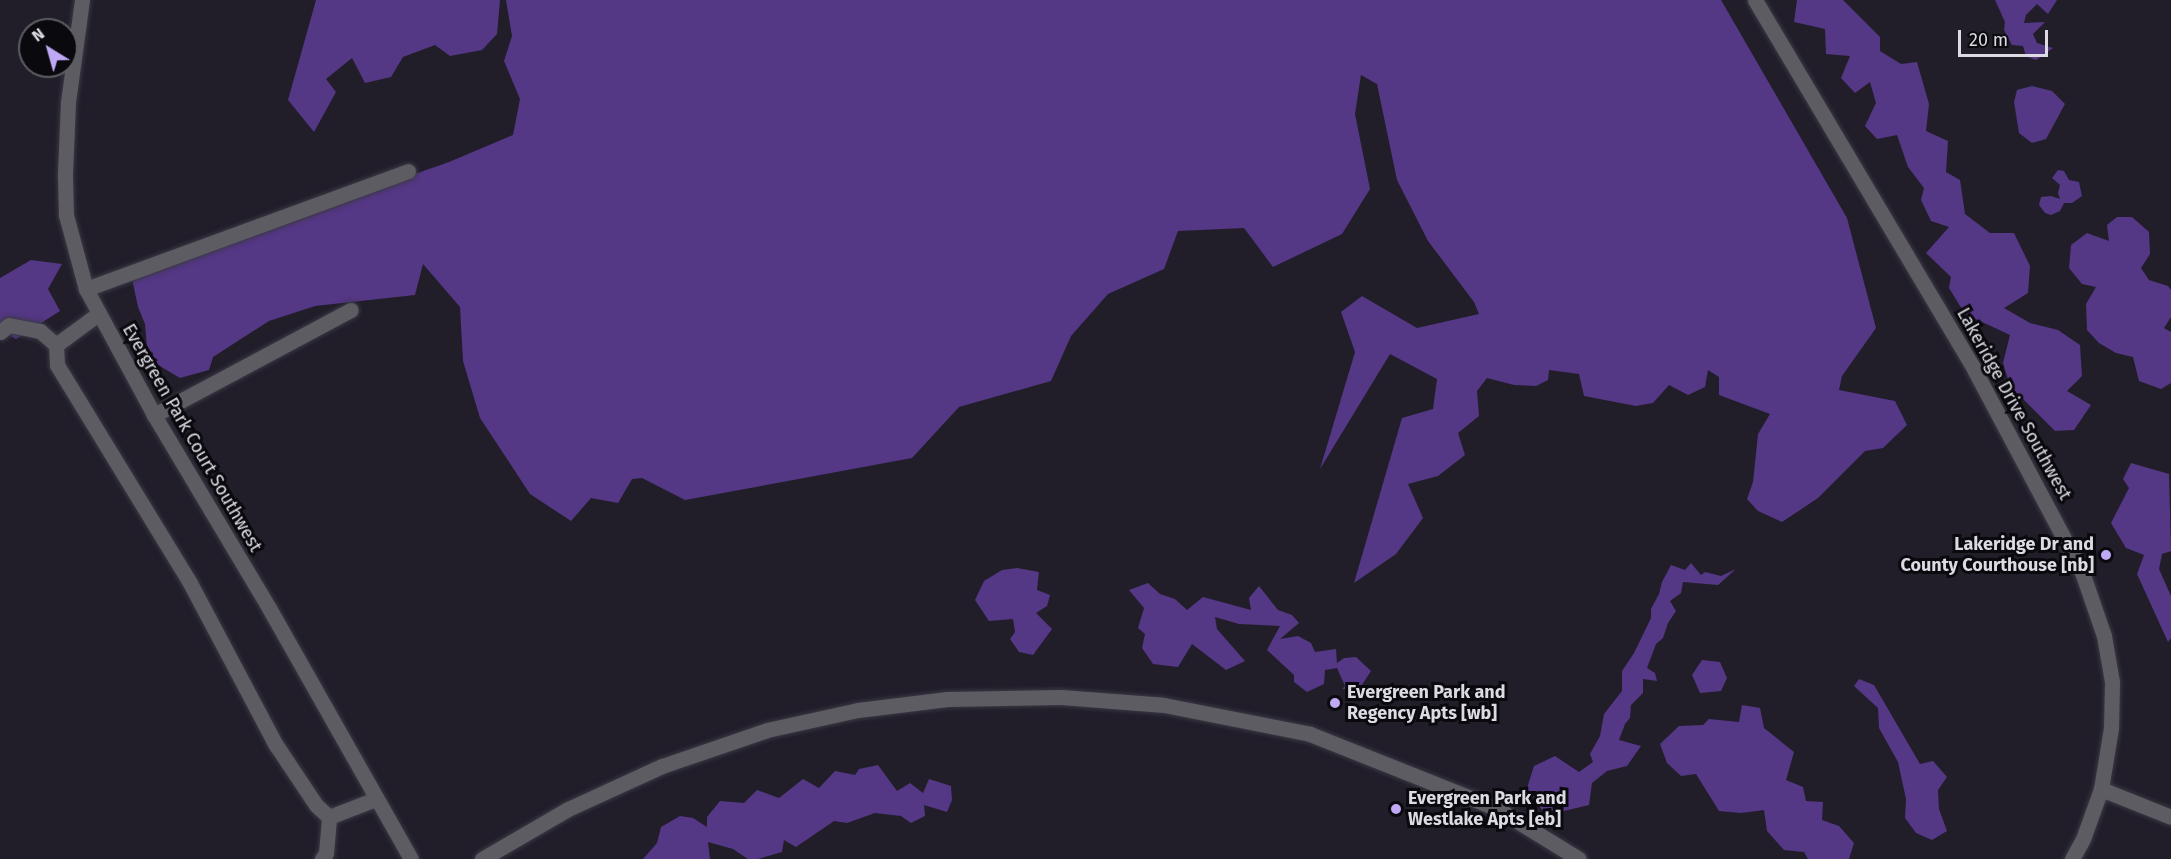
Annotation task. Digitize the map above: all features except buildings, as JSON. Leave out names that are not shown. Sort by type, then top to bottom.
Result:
[{"type":"street","name":"Evergreen Park Court Southwest","points":[[82,0],[68,102],[64,175],[66,215],[86,290],[154,415],[269,608],[411,859]]},
{"type":"street","name":"Lakeridge Drive Southwest","points":[[1755,0],[1976,371],[2082,572],[2104,636],[2112,682],[2111,728],[2101,789],[2083,839],[2072,859]]},
{"type":"street","points":[[86,290],[408,171]]},
{"type":"street","points":[[154,415],[351,310]]},
{"type":"street","points":[[56,345],[98,314]]},
{"type":"street","points":[[0,332],[9,325],[40,332],[56,345],[57,365],[189,581],[276,745],[316,805],[329,817]]},
{"type":"street","points":[[482,859],[568,809],[662,766],[768,730],[858,710],[947,699],[1061,697],[1164,705],[1310,734],[1496,808],[1579,859]]},
{"type":"street","points":[[2101,789],[2171,817]]},
{"type":"street","points":[[329,817],[376,799]]},
{"type":"street","points":[[322,859],[326,853],[329,817]]},
{"type":"shaded area","points":[[316,0],[500,0],[497,34],[482,50],[450,56],[435,45],[403,57],[391,77],[365,83],[352,58],[326,79],[336,92],[314,132],[288,100]]},
{"type":"shaded area","points":[[506,0],[1721,0],[1847,218],[1876,328],[1842,376],[1839,390],[1895,401],[1907,425],[1883,448],[1865,451],[1818,498],[1782,522],[1758,511],[1747,499],[1753,482],[1758,434],[1770,414],[1719,395],[1719,377],[1708,370],[1705,387],[1688,395],[1669,385],[1653,403],[1636,406],[1584,396],[1579,374],[1549,370],[1548,380],[1536,386],[1514,385],[1487,378],[1477,391],[1479,416],[1458,433],[1465,455],[1438,476],[1408,484],[1423,518],[1396,554],[1354,583],[1402,418],[1433,409],[1437,379],[1390,354],[1320,469],[1355,352],[1341,312],[1362,296],[1417,328],[1479,314],[1474,302],[1428,241],[1397,180],[1377,84],[1361,75],[1355,114],[1370,189],[1342,234],[1273,267],[1244,228],[1178,231],[1164,269],[1108,294],[1071,336],[1051,381],[959,407],[912,458],[685,500],[642,478],[632,479],[618,503],[591,498],[571,521],[530,494],[480,418],[463,361],[460,307],[423,264],[415,295],[315,306],[269,321],[213,357],[209,370],[180,378],[148,359],[145,324],[138,307],[131,274],[449,162],[513,135],[520,99],[504,61],[512,36]]},
{"type":"shaded area","points":[[1797,0],[1843,0],[1880,37],[1880,51],[1901,64],[1917,62],[1929,104],[1926,131],[1948,141],[1946,172],[1960,180],[1965,214],[1990,233],[2014,233],[2030,266],[2028,293],[2004,308],[2030,323],[2058,330],[2080,345],[2082,376],[2067,391],[2091,405],[2074,430],[2055,431],[2010,386],[2003,363],[2010,335],[1965,314],[1949,288],[1951,277],[1926,253],[1949,227],[1931,221],[1921,200],[1924,188],[1908,167],[1897,135],[1877,139],[1865,126],[1876,103],[1870,82],[1855,93],[1841,78],[1850,56],[1826,54],[1825,29],[1794,22]]},
{"type":"shaded area","points":[[1995,0],[2057,0],[2048,14],[2037,4],[2026,15],[2024,23],[2045,22],[2033,34],[2037,43],[2053,48],[2036,60],[2026,56],[2023,46],[2012,45],[2004,30],[2005,22]]},
{"type":"shaded area","points":[[2032,86],[2052,91],[2065,104],[2046,139],[2032,143],[2019,133],[2014,102],[2017,90]]},
{"type":"shaded area","points":[[2058,170],[2064,171],[2069,180],[2079,182],[2082,196],[2072,203],[2064,203],[2060,211],[2051,215],[2045,213],[2039,205],[2041,197],[2051,196],[2060,199],[2058,193],[2060,185],[2052,178]]},
{"type":"shaded area","points":[[2117,217],[2132,217],[2149,232],[2150,254],[2141,268],[2149,280],[2168,286],[2171,290],[2171,317],[2164,328],[2171,332],[2171,383],[2161,389],[2139,381],[2133,357],[2116,353],[2099,343],[2087,330],[2086,304],[2096,287],[2082,284],[2069,268],[2071,245],[2087,233],[2109,241],[2107,225]]},
{"type":"shaded area","points":[[31,260],[62,264],[48,289],[60,311],[16,339],[0,329],[0,278]]},
{"type":"shaded area","points":[[2131,463],[2169,474],[2171,551],[2162,554],[2159,569],[2171,596],[2171,638],[2168,642],[2137,574],[2144,555],[2126,548],[2111,523],[2129,488],[2123,479]]},
{"type":"shaded area","points":[[1691,563],[1701,575],[1705,572],[1721,576],[1736,569],[1718,585],[1683,582],[1681,593],[1670,601],[1676,611],[1668,623],[1663,638],[1656,644],[1647,668],[1655,673],[1657,681],[1643,679],[1643,693],[1631,705],[1630,718],[1619,740],[1641,746],[1627,766],[1607,771],[1592,783],[1589,805],[1564,811],[1542,810],[1527,788],[1534,766],[1555,756],[1579,772],[1593,762],[1590,754],[1600,736],[1604,714],[1622,691],[1622,671],[1634,653],[1651,618],[1651,609],[1662,582],[1671,565],[1685,570]]},
{"type":"shaded area","points":[[1017,568],[1039,572],[1037,590],[1050,595],[1047,606],[1036,613],[1052,629],[1033,655],[1019,652],[1010,639],[1015,632],[1013,619],[989,621],[975,600],[984,581],[1002,570]]},
{"type":"shaded area","points":[[1148,583],[1160,594],[1175,599],[1187,610],[1203,597],[1251,610],[1249,598],[1259,586],[1278,610],[1292,615],[1299,623],[1280,639],[1298,636],[1311,643],[1315,652],[1336,649],[1337,663],[1344,658],[1356,657],[1371,671],[1360,688],[1342,689],[1345,686],[1337,668],[1325,670],[1324,684],[1307,692],[1294,682],[1294,675],[1267,650],[1280,626],[1239,624],[1215,617],[1217,629],[1245,661],[1226,670],[1192,644],[1178,667],[1153,664],[1142,648],[1145,634],[1138,628],[1144,608],[1129,590]]},
{"type":"shaded area","points":[[1702,660],[1720,662],[1727,678],[1721,691],[1700,693],[1692,675]]},
{"type":"shaded area","points":[[1859,679],[1874,685],[1920,764],[1933,761],[1947,777],[1938,790],[1939,809],[1947,831],[1932,840],[1916,833],[1905,818],[1906,799],[1898,762],[1879,728],[1878,708],[1854,686]]},
{"type":"shaded area","points":[[1742,705],[1760,708],[1764,728],[1794,752],[1786,780],[1803,787],[1806,801],[1823,802],[1822,820],[1839,826],[1854,843],[1849,859],[1808,859],[1804,852],[1784,850],[1767,831],[1764,810],[1741,813],[1719,811],[1696,774],[1681,776],[1667,763],[1660,744],[1679,726],[1703,725],[1709,719],[1739,722]]},
{"type":"shaded area","points":[[878,765],[897,791],[910,783],[923,793],[929,779],[951,786],[952,800],[947,812],[924,805],[925,816],[911,823],[901,816],[875,813],[847,823],[834,821],[796,847],[784,840],[782,852],[758,859],[748,859],[733,849],[708,842],[710,859],[643,859],[657,843],[661,827],[680,816],[693,818],[707,827],[707,817],[720,801],[744,803],[757,790],[779,798],[803,779],[819,788],[835,771],[855,775],[859,769]]},
{"type":"place","name":"Lakeridge Dr and County Courthouse [nb]","points":[[2106,555]]},
{"type":"place","name":"Evergreen Park and Regency Apts [wb]","points":[[1335,703]]},
{"type":"place","name":"Evergreen Park and Westlake Apts [eb]","points":[[1396,809]]}]
